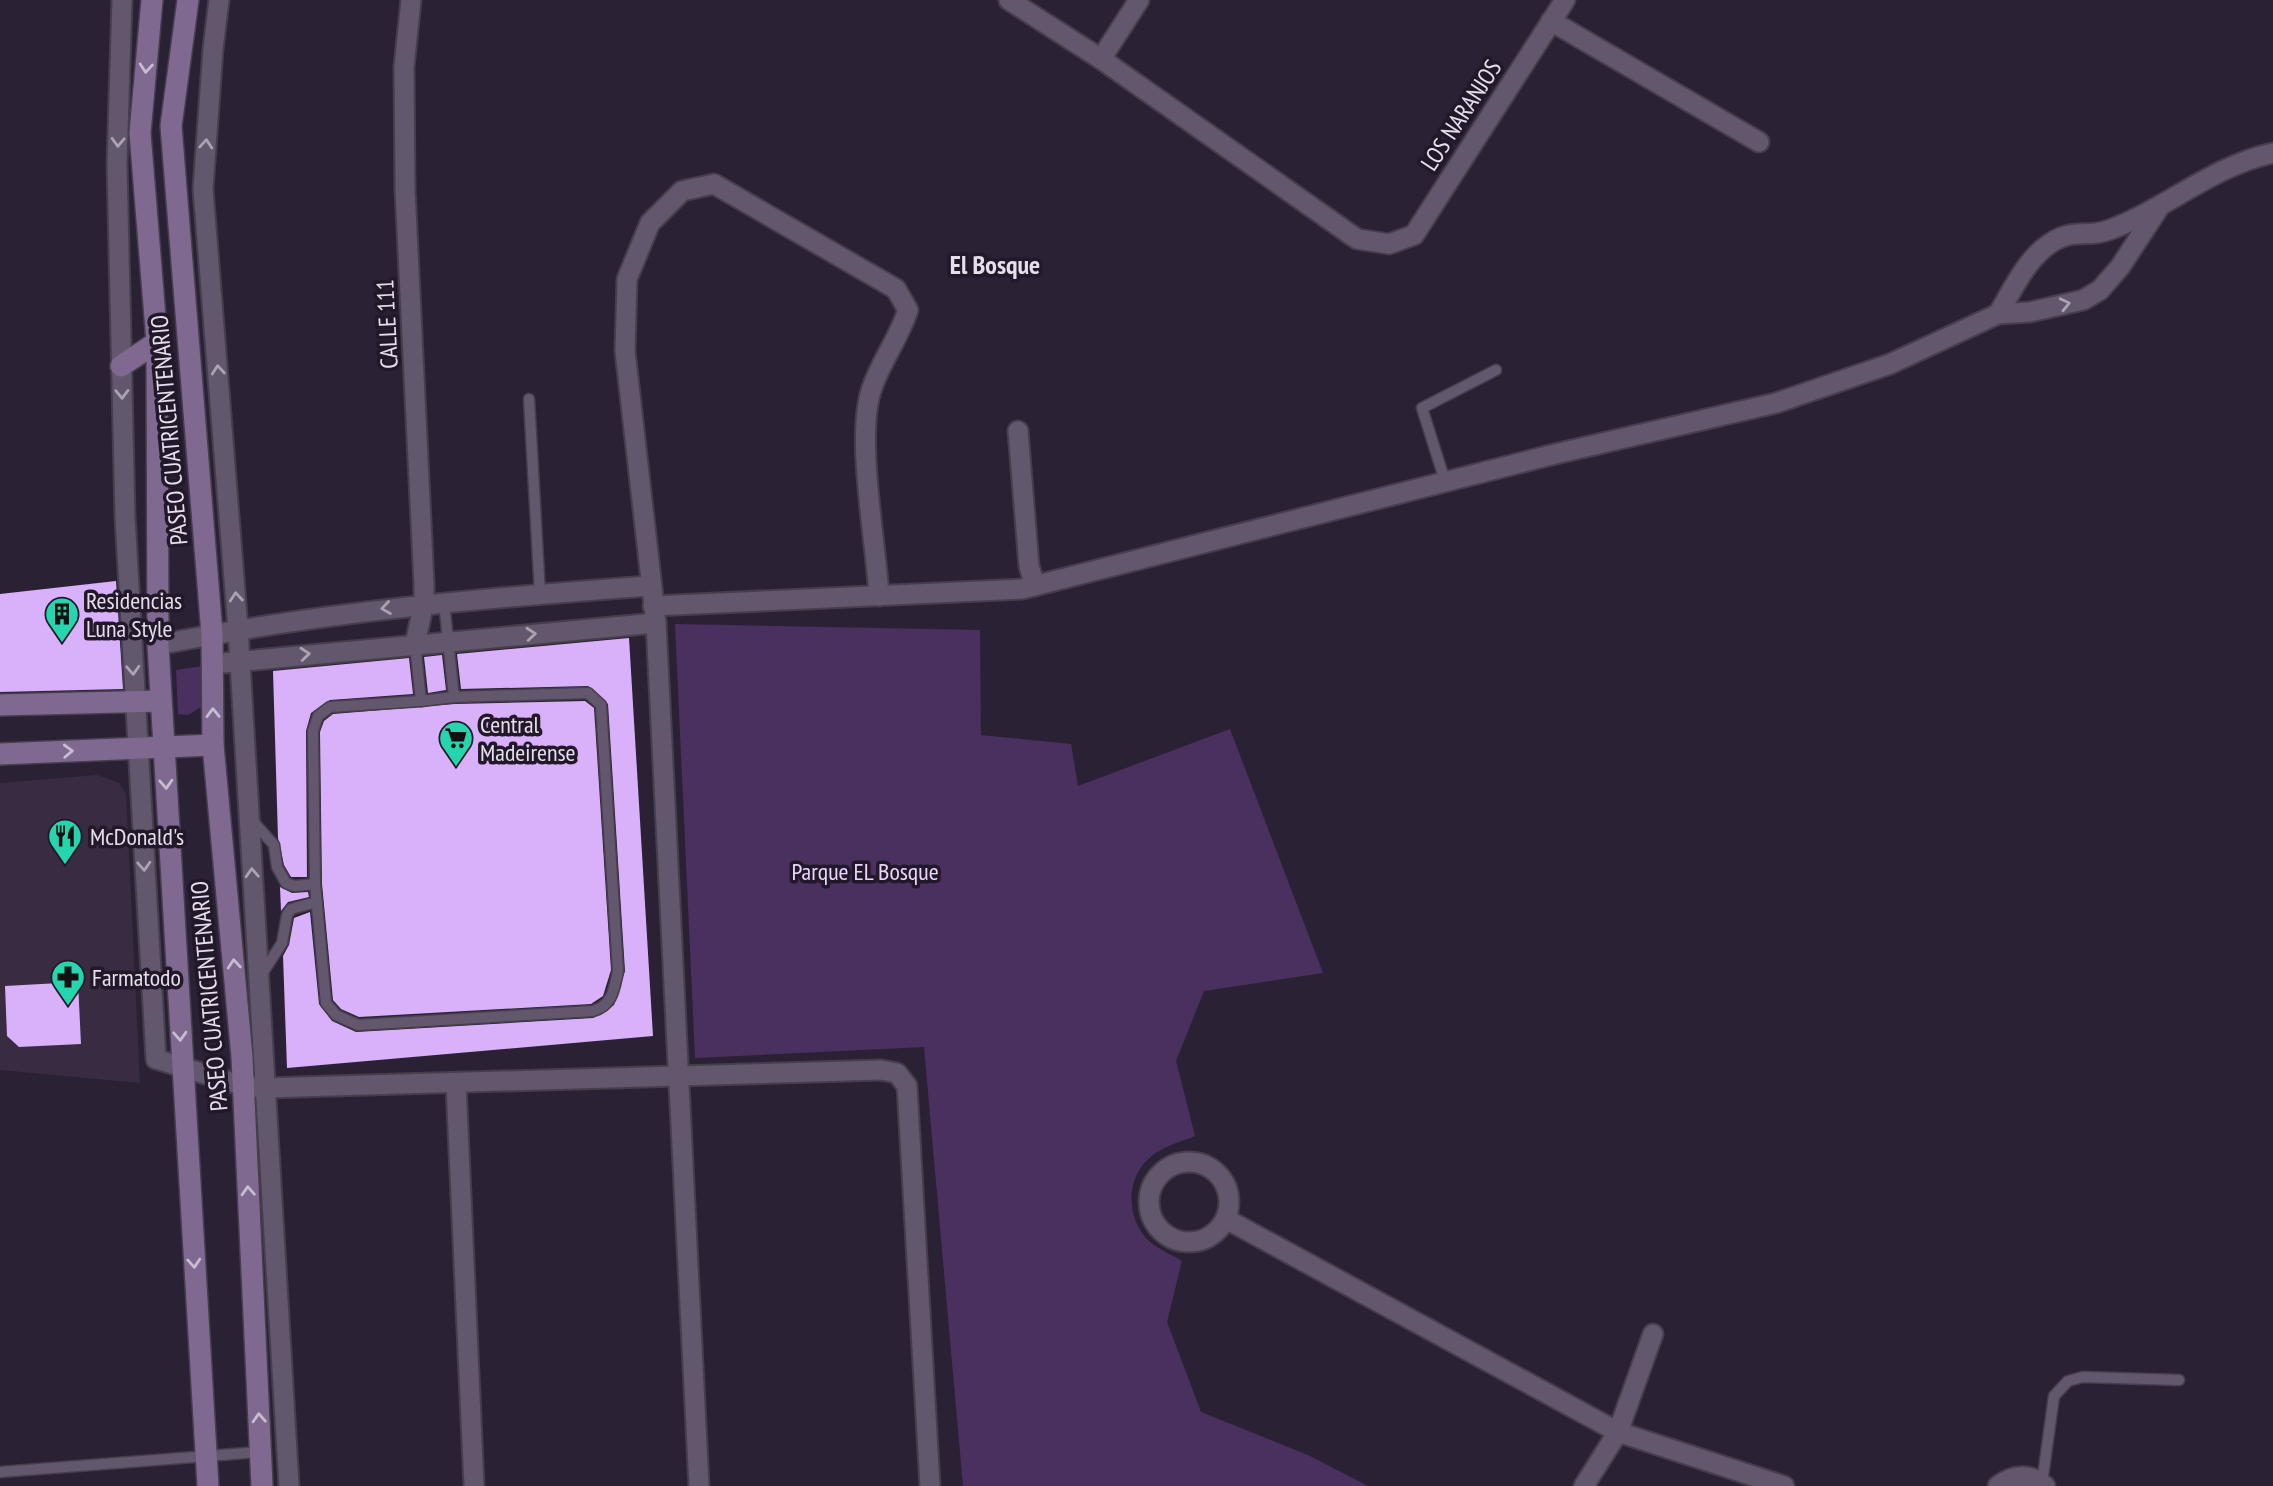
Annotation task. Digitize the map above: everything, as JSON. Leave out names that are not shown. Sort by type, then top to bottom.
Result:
[{"type":"street","name":"PASEO CUATRICENTENARIO","points":[[122,0],[117,164],[123,315],[121,366],[135,702],[156,1059],[182,1069]]},
{"type":"street","name":"PASEO CUATRICENTENARIO","points":[[152,0],[140,133],[157,342],[158,645],[208,1486]]},
{"type":"street","name":"PASEO CUATRICENTENARIO","points":[[188,0],[171,126],[212,634],[213,745],[254,1087],[289,1486]]},
{"type":"street","name":"PASEO CUATRICENTENARIO","points":[[219,0],[203,189],[238,629],[258,980],[254,1087],[262,1486]]},
{"type":"street","name":"CALLE 111","points":[[411,0],[404,67],[405,189],[434,602],[415,644]]},
{"type":"street","points":[[1009,0],[1101,60],[1139,0]]},
{"type":"street","name":"LOS NARANJOS","points":[[1101,60],[1357,239],[1390,244],[1414,235],[1565,0]]},
{"type":"street","points":[[1551,21],[1759,142]]},
{"type":"street","points":[[1998,314],[2042,249],[2059,237],[2077,232],[2105,232],[2158,209],[2207,177],[2273,153]]},
{"type":"street","points":[[699,1486],[681,1074],[655,615],[649,586],[625,351],[626,279],[650,223],[682,191],[714,184],[896,289],[908,310],[900,336],[871,388],[865,436],[879,596]]},
{"type":"street","points":[[212,664],[449,641],[655,615],[1034,586],[1445,481],[1776,403],[1890,364],[1998,314],[2030,312],[2083,300],[2100,290],[2120,267],[2158,209]]},
{"type":"street","points":[[2105,232],[2117,250],[2120,267]]},
{"type":"street","points":[[121,366],[157,342]]},
{"type":"street","points":[[1018,431],[1029,566],[1034,586]]},
{"type":"street","points":[[158,645],[238,629],[434,602],[649,586]]},
{"type":"street","points":[[0,705],[161,701]]},
{"type":"street","points":[[0,754],[213,745]]},
{"type":"street","points":[[182,1069],[254,1087],[456,1084],[681,1074],[881,1070],[897,1073],[907,1086],[930,1486]]},
{"type":"street","points":[[456,1084],[474,1486]]},
{"type":"street","points":[[1202,1164],[1213,1170],[1228,1192],[1226,1219],[1219,1230],[1196,1242],[1171,1238],[1161,1231],[1150,1208],[1154,1182],[1175,1165],[1202,1164]]},
{"type":"street","points":[[1226,1219],[1618,1432],[1784,1486]]},
{"type":"street","points":[[1584,1486],[1618,1432],[1653,1334]]},
{"type":"street","points":[[1998,1486],[2020,1476],[2044,1484]]},
{"type":"lane","points":[[1445,481],[1422,408],[1496,370]]},
{"type":"lane","points":[[529,399],[540,594]]},
{"type":"lane","points":[[434,602],[449,641],[454,697]]},
{"type":"lane","points":[[415,644],[421,701]]},
{"type":"lane","points":[[589,693],[601,705],[618,971],[613,995],[603,1008],[593,1011],[358,1025],[336,1016],[326,1003],[315,884],[313,731],[318,716],[330,707],[454,697],[589,693]]},
{"type":"lane","points":[[249,816],[274,845],[278,867],[286,883],[294,886],[315,884]]},
{"type":"lane","points":[[258,980],[282,943],[286,915],[291,909],[317,902]]},
{"type":"lane","points":[[2044,1484],[2054,1396],[2068,1381],[2083,1377],[2179,1380]]},
{"type":"lane","points":[[0,1472],[260,1452]]},
{"type":"shaded area","points":[[97,775],[119,783],[126,794],[140,1083],[0,1070],[0,783]]},
{"type":"green space","name":"Parque EL Bosque","points":[[675,624],[980,630],[981,735],[1071,744],[1078,786],[1230,729],[1323,973],[1204,991],[1176,1061],[1195,1136],[1159,1151],[1141,1168],[1132,1190],[1134,1214],[1148,1241],[1182,1261],[1167,1322],[1201,1412],[1308,1455],[1368,1486],[963,1486],[924,1047],[695,1058]]},
{"type":"green space","points":[[203,666],[206,704],[188,715],[178,714],[176,670]]},
{"type":"building","name":"Residencias Luna Style","points":[[116,581],[123,689],[0,692],[0,594]]},
{"type":"building","points":[[629,638],[653,1036],[287,1068],[283,956],[289,945],[294,918],[310,912],[319,1004],[332,1021],[356,1032],[593,1018],[614,1005],[625,971],[608,704],[588,686],[461,689],[457,654]]},
{"type":"building","points":[[442,655],[446,690],[428,693],[424,657]]},
{"type":"building","points":[[409,658],[413,694],[330,700],[311,713],[306,731],[307,877],[291,877],[284,865],[278,838],[273,671]]},
{"type":"building","points":[[585,701],[594,708],[611,970],[603,996],[591,1004],[359,1017],[341,1009],[333,1000],[322,884],[320,732],[324,721],[333,714],[455,704]]},
{"type":"building","points":[[280,887],[292,893],[308,892],[309,897],[288,902],[281,911]]},
{"type":"building","points":[[78,982],[81,1044],[19,1047],[7,1036],[5,986]]},
{"type":"place","name":"Residencias Luna Style","points":[[62,644]]},
{"type":"place","name":"Central Madeirense","points":[[456,768]]},
{"type":"place","name":"McDonald's","points":[[65,866]]},
{"type":"place","name":"Farmatodo","points":[[68,1007]]},
{"type":"district","name":"El Bosque","points":[[995,264]]}]
